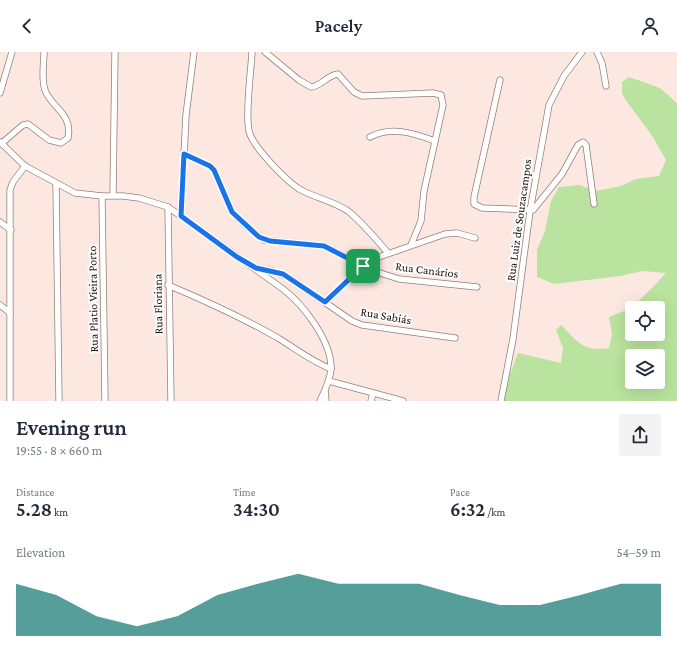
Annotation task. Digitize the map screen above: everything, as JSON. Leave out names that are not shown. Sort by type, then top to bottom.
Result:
[{"type":"street","points":[[0,93],[12,52]]},
{"type":"street","points":[[44,52],[44,88],[67,120],[70,132],[68,138],[61,143],[49,140],[28,124],[23,125],[1,142],[26,166],[56,184],[75,193],[139,198],[168,207],[291,294],[326,344],[330,355],[331,369],[329,381],[320,401]]},
{"type":"street","points":[[113,196],[115,52]]},
{"type":"street","points":[[181,216],[187,100],[194,52]]},
{"type":"street","points":[[252,52],[248,124],[252,139],[283,176],[301,190],[332,202],[347,211],[371,233],[388,253]]},
{"type":"street","points":[[265,52],[299,80],[311,87],[321,84],[331,76],[338,74],[354,92],[362,96],[440,94],[443,105],[424,191],[421,221],[411,245]]},
{"type":"street","name":"Rua Luiz de Souzacampos","points":[[501,401],[513,339],[530,211],[549,105],[564,76],[582,52]]},
{"type":"street","points":[[597,52],[602,63],[606,86]]},
{"type":"street","points":[[500,80],[473,200],[474,204],[482,208],[530,211],[540,203],[562,174],[578,145],[583,142],[586,145],[594,204]]},
{"type":"street","points":[[370,137],[393,130],[415,134],[435,141]]},
{"type":"street","name":"Rua Canários","points":[[184,154],[210,166],[214,170],[232,212],[245,225],[264,240],[324,246],[382,275],[400,279],[477,287]]},
{"type":"street","points":[[10,401],[10,190],[13,182],[26,166]]},
{"type":"street","points":[[56,184],[59,401]]},
{"type":"street","name":"Rua Platio Vieira Porto","points":[[102,196],[105,401]]},
{"type":"street","name":"Rua Floriana","points":[[168,207],[168,285],[171,401]]},
{"type":"street","points":[[0,222],[11,230]]},
{"type":"street","points":[[325,302],[363,266],[388,253],[451,233],[475,238]]},
{"type":"street","name":"Rua Sabiás","points":[[256,268],[283,274],[352,321],[362,325],[455,338]]},
{"type":"street","points":[[168,285],[198,298],[279,339],[306,357],[331,369]]},
{"type":"street","points":[[0,305],[10,312]]},
{"type":"street","points":[[329,381],[403,401]]},
{"type":"street","points":[[325,390],[326,401]]},
{"type":"street","points":[[371,401],[374,393]]},
{"type":"green space","points":[[629,77],[660,88],[677,103],[677,401],[504,401],[503,393],[518,353],[561,363],[563,348],[556,330],[561,325],[577,341],[587,347],[600,349],[609,348],[612,334],[609,317],[625,310],[625,341],[665,341],[665,301],[638,301],[666,273],[643,271],[620,276],[554,284],[537,277],[537,250],[545,231],[551,201],[559,187],[579,185],[596,191],[621,186],[636,179],[659,176],[666,160],[653,137],[622,93],[622,82]]},
{"type":"route","points":[[184,154],[210,166],[214,170],[232,212],[237,219],[259,237],[264,240],[324,246],[331,248],[363,266],[325,302],[283,274],[256,268],[237,257],[181,216],[184,154]]}]
